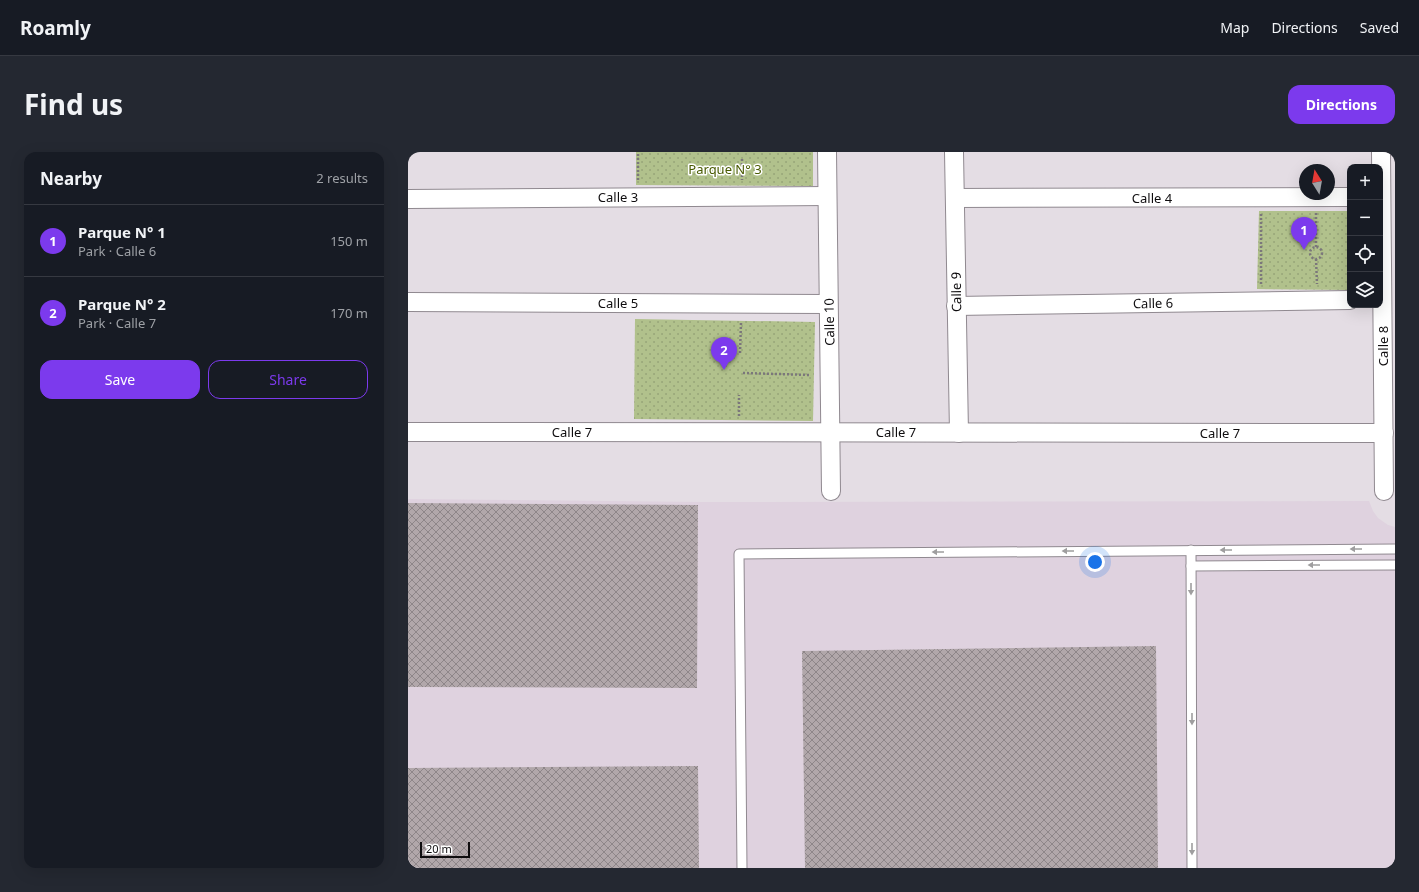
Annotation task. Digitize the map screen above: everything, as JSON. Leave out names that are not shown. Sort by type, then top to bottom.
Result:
[{"type":"street","name":"Calle 10","points":[[827,152],[830,491]]},
{"type":"street","name":"Calle 9","points":[[954,152],[959,433]]},
{"type":"street","name":"Calle 8","points":[[1381,152],[1381,164]]},
{"type":"street","name":"Calle 3","points":[[408,199],[827,196]]},
{"type":"street","name":"Calle 4","points":[[955,198],[1347,197]]},
{"type":"street","name":"Calle 8","points":[[1382,200],[1389,240],[1389,261],[1383,290]]},
{"type":"street","name":"Calle 6","points":[[956,306],[1347,300]]},
{"type":"street","name":"Calle 5","points":[[408,302],[828,304]]},
{"type":"street","name":"Calle 8","points":[[1381,308],[1384,491]]},
{"type":"street","name":"Calle 7","points":[[408,432],[1384,433]]},
{"type":"lane","points":[[742,868],[739,554],[1395,549]]},
{"type":"lane","points":[[1191,550],[1192,868]]},
{"type":"lane","points":[[1191,566],[1395,565]]},
{"type":"path","points":[[742,159],[742,184]]},
{"type":"path","points":[[1261,198],[1262,302]]},
{"type":"path","points":[[1316,212],[1316,247]]},
{"type":"path","points":[[1316,247],[1320,248],[1323,253],[1320,258],[1316,259]]},
{"type":"path","points":[[1316,247],[1312,248],[1310,254],[1312,258],[1316,259]]},
{"type":"path","points":[[1316,259],[1317,288]]},
{"type":"path","points":[[740,353],[741,322]]},
{"type":"path","points":[[743,373],[811,375]]},
{"type":"path","points":[[739,395],[739,418]]},
{"type":"shaded area","points":[[408,499],[702,502],[1369,501],[1378,518],[1388,525],[1395,527],[1395,868],[408,868]]},
{"type":"green space","name":"Parque N° 3","points":[[636,152],[813,152],[813,186],[636,185]]},
{"type":"green space","points":[[1259,211],[1347,211],[1347,290],[1257,289]]},
{"type":"green space","points":[[635,319],[815,322],[813,421],[634,419]]},
{"type":"building","points":[[408,503],[698,505],[697,688],[408,687]]},
{"type":"building","points":[[1156,646],[1158,868],[805,868],[802,651]]},
{"type":"building","points":[[698,766],[699,868],[408,868],[408,768]]},
{"type":"place","name":"Parque N° 1","points":[[1304,250]]},
{"type":"place","name":"Parque N° 2","points":[[724,370]]}]
